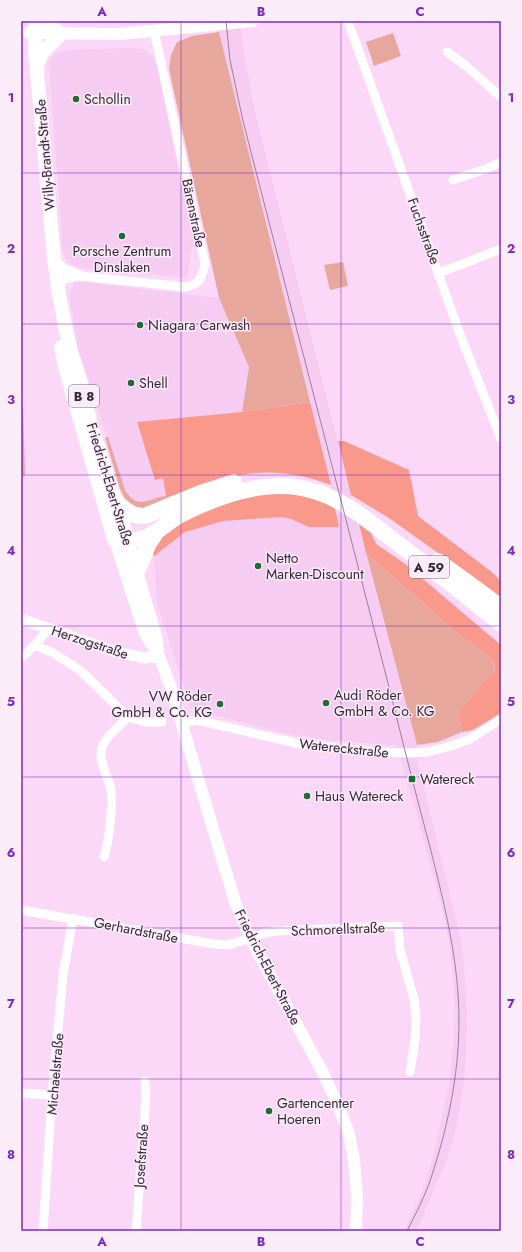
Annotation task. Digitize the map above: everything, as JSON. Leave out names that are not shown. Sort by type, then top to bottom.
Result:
[{"type":"highway","points":[[116,501],[128,513],[138,516],[145,516],[204,492],[236,481],[266,478]]},
{"type":"highway","points":[[121,534],[234,486],[266,478]]},
{"type":"highway","name":"A 59","points":[[266,478],[296,480],[313,484],[414,543],[501,607]]},
{"type":"highway","name":"A 59","points":[[158,530],[198,506],[245,490],[280,485],[328,493]]},
{"type":"highway","name":"A 59","points":[[358,510],[501,624]]},
{"type":"highway","points":[[121,534],[146,537],[158,530]]},
{"type":"highway","points":[[137,572],[149,543],[158,530]]},
{"type":"main road","points":[[45,21],[61,34]]},
{"type":"main road","points":[[33,27],[61,34],[120,34],[253,21]]},
{"type":"main road","name":"Willy-Brandt-Straße","points":[[33,27],[58,289]]},
{"type":"main road","name":"Willy-Brandt-Straße","points":[[33,27],[28,52],[31,101],[49,276]]},
{"type":"main road","points":[[37,67],[42,53],[61,34]]},
{"type":"main road","name":"Friedrich-Ebert-Straße","points":[[49,276],[56,324],[68,379],[76,392],[121,534],[145,634],[159,656]]},
{"type":"main road","name":"Friedrich-Ebert-Straße","points":[[58,289],[70,350],[116,501],[121,534],[137,572],[156,636],[159,656],[182,723],[235,902],[250,938],[323,1073],[338,1105],[349,1134],[354,1160],[357,1196],[356,1231]]},
{"type":"street","name":"Fuchsstraße","points":[[348,21],[462,337],[501,439]]},
{"type":"street","name":"Bärenstraße","points":[[58,289],[64,279],[82,276],[185,287],[193,285],[200,280],[203,273],[205,264],[154,31]]},
{"type":"street","points":[[447,52],[465,65],[501,97]]},
{"type":"street","points":[[453,180],[501,162]]},
{"type":"street","points":[[439,273],[501,249]]},
{"type":"street","name":"Bärenstraße","points":[[54,258],[63,268],[82,276]]},
{"type":"street","name":"Herzogstraße","points":[[21,619],[116,652],[145,658],[159,656]]},
{"type":"street","points":[[21,658],[35,646],[49,628]]},
{"type":"street","points":[[35,646],[53,653],[80,670],[128,717],[146,722],[162,722]]},
{"type":"street","points":[[104,858],[107,847],[111,807],[111,789],[101,754],[106,740],[128,717]]},
{"type":"street","name":"Watereckstraße","points":[[182,723],[197,720],[300,744],[377,752],[410,753],[428,752],[470,739],[501,719]]},
{"type":"street","name":"Gerhardstraße","points":[[21,910],[214,944],[229,945],[250,938]]},
{"type":"street","name":"Michaelstraße","points":[[43,1231],[52,1096],[63,975],[73,918]]},
{"type":"street","name":"Schmorellstraße","points":[[250,938],[264,933],[277,931],[398,926],[400,950],[414,999],[416,1017],[415,1040],[410,1072]]},
{"type":"street","name":"Josefstraße","points":[[136,1231],[146,1096],[145,1081]]},
{"type":"street","points":[[21,1093],[52,1096]]},
{"type":"shaded area","points":[[217,21],[240,21],[244,54],[254,107],[370,571],[417,745],[418,763],[461,941],[467,1019],[464,1082],[456,1130],[446,1161],[416,1231],[404,1231],[423,1190],[434,1153],[450,1080],[455,1019],[454,988],[449,941],[440,900],[401,759],[395,745],[335,741],[294,735],[191,708],[157,604],[154,556],[185,532],[223,521],[281,517],[339,526],[331,485]]},
{"type":"shaded area","points":[[219,32],[310,402],[242,412],[249,367],[219,298],[169,69],[171,55],[177,42],[192,36]]},
{"type":"shaded area","points":[[393,33],[401,56],[374,66],[366,42]]},
{"type":"shaded area","points":[[143,49],[153,57],[158,69],[194,237],[187,278],[77,267],[69,262],[63,252],[49,65],[51,58],[56,53],[66,50]]},
{"type":"shaded area","points":[[343,262],[348,286],[330,290],[324,265]]},
{"type":"shaded area","points":[[75,281],[219,298],[249,367],[242,412],[138,422],[156,480],[163,478],[166,496],[140,503],[129,496],[125,490],[78,349],[69,293]]},
{"type":"shaded area","points":[[310,402],[331,485],[293,474],[267,472],[228,478],[172,496],[166,496],[163,478],[155,480],[137,422],[242,412]]},
{"type":"shaded area","points":[[23,406],[25,475],[21,477],[21,407]]},
{"type":"shaded area","points":[[105,437],[108,437],[125,490],[131,497],[136,501],[141,502],[165,496],[172,496],[138,511],[136,507],[125,499],[120,489]]},
{"type":"shaded area","points":[[338,441],[344,441],[409,470],[418,516],[493,573],[501,581],[501,598],[389,518],[351,495]]},
{"type":"shaded area","points":[[250,493],[309,495],[335,508],[339,527],[309,527],[291,519],[281,517],[223,521],[185,532],[154,556],[149,550],[168,526]]},
{"type":"shaded area","points":[[359,524],[371,533],[376,544],[404,563],[501,645],[501,713],[473,730],[462,732],[459,716],[461,710],[494,671],[494,663],[489,657],[450,627],[366,553]]},
{"type":"shaded area","points":[[366,553],[450,627],[489,657],[494,664],[494,671],[477,690],[459,716],[462,732],[438,742],[417,745]]},
{"type":"tram line","points":[[226,21],[230,60],[243,121],[431,851],[454,956],[457,977],[459,1021],[457,1062],[451,1103],[441,1144],[427,1190],[407,1231]]},
{"type":"place","name":"Schollin","points":[[76,99]]},
{"type":"place","name":"Porsche Zentrum Dinslaken","points":[[122,236]]},
{"type":"place","name":"Niagara Carwash","points":[[140,325]]},
{"type":"place","name":"Shell","points":[[131,383]]},
{"type":"place","name":"Netto Marken-Discount","points":[[258,566]]},
{"type":"place","name":"Audi Röder GmbH & Co. KG","points":[[326,703]]},
{"type":"place","name":"VW Röder GmbH & Co. KG","points":[[220,704]]},
{"type":"place","name":"Watereck","points":[[412,779]]},
{"type":"place","name":"Haus Watereck","points":[[307,796]]},
{"type":"place","name":"Gartencenter Hoeren","points":[[269,1111]]}]
